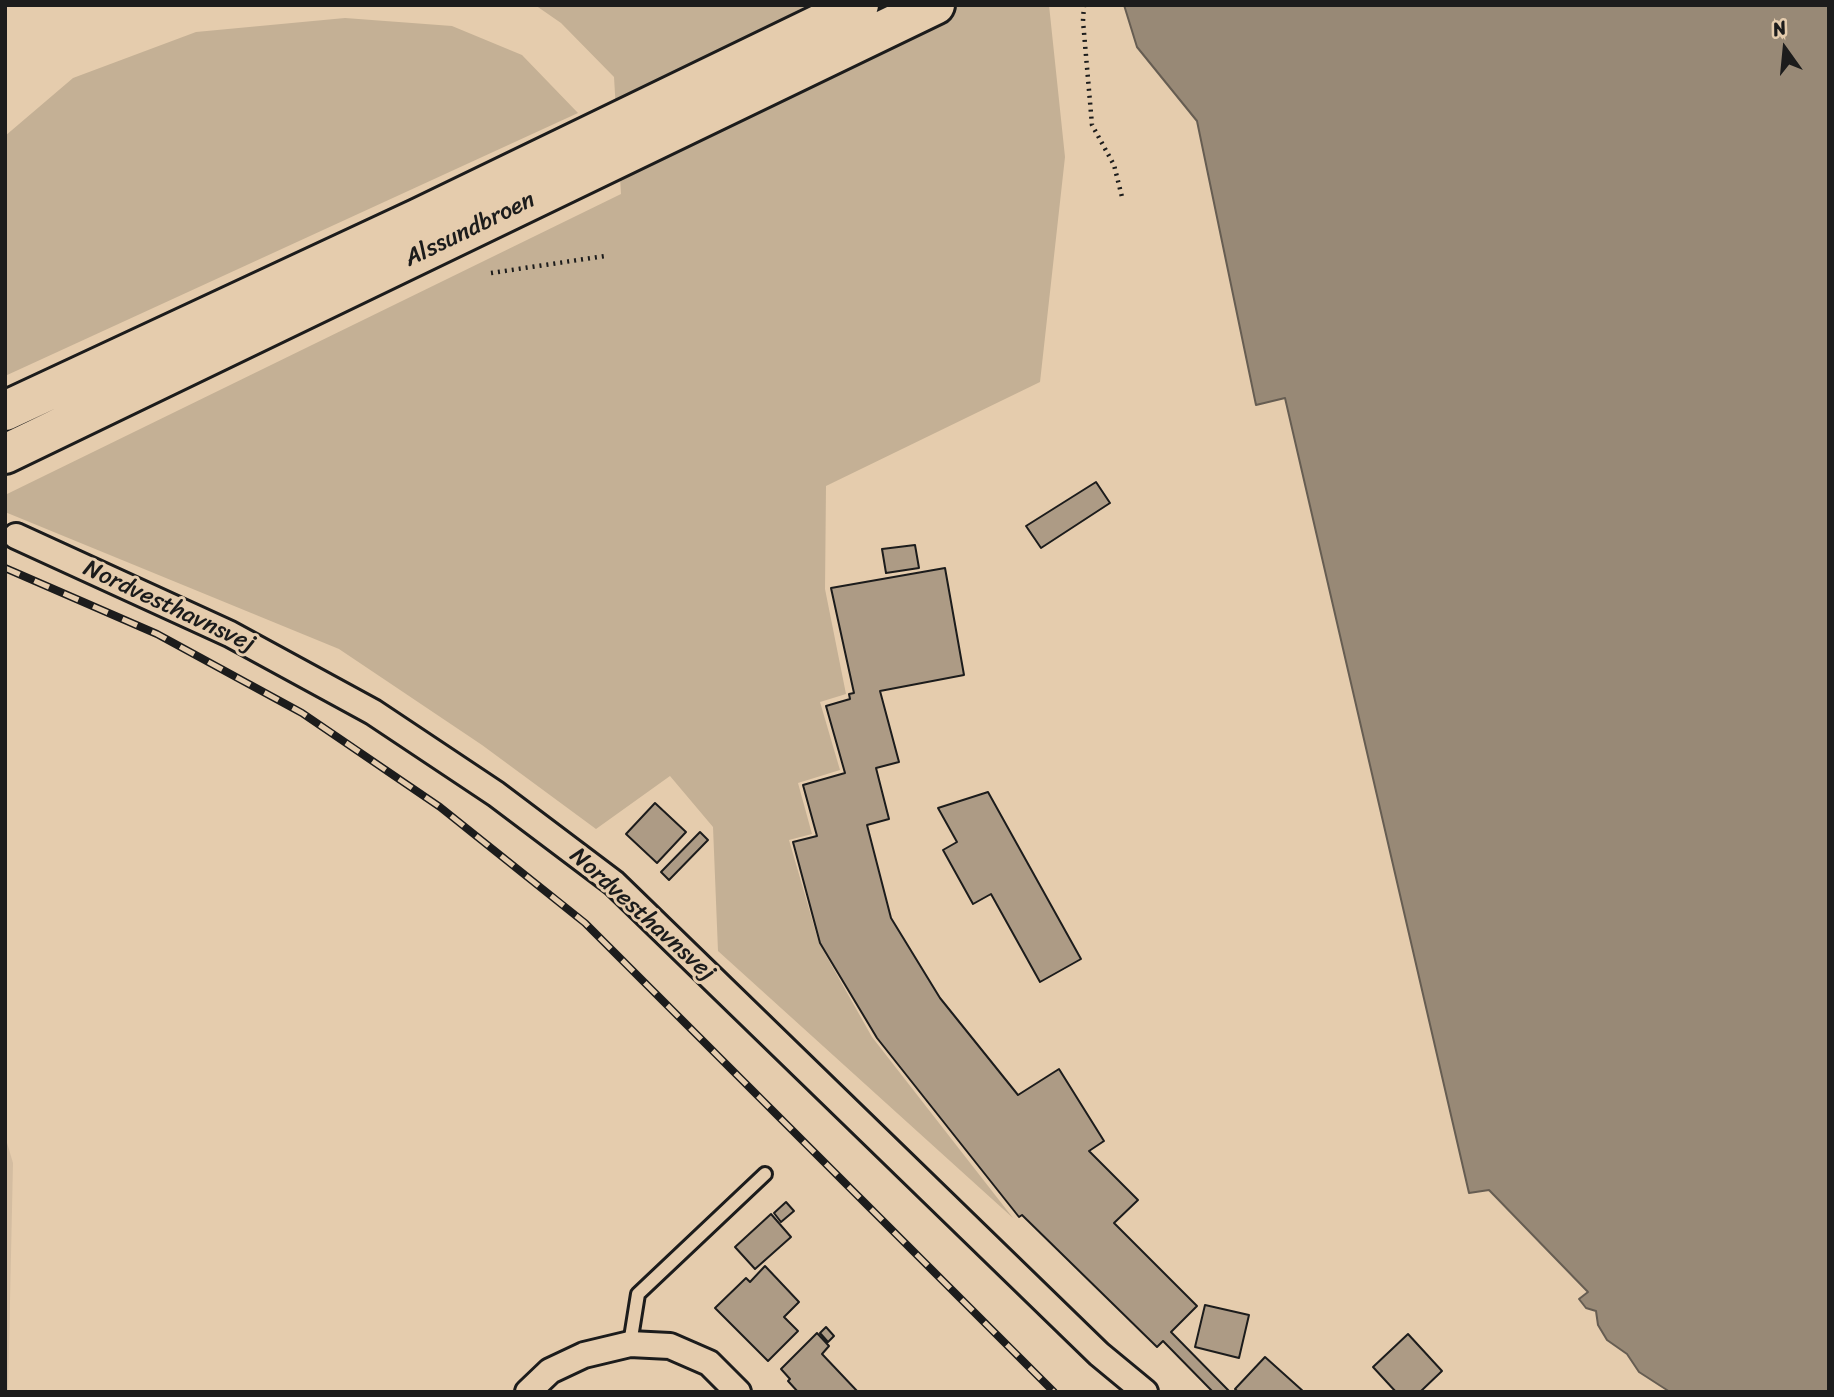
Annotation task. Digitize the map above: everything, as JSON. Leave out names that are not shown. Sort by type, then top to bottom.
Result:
[{"type":"highway","name":"Alssundbroen","points":[[5,454],[859,5]]},
{"type":"highway","name":"Alssundbroen","points":[[5,411],[426,233],[935,5]]},
{"type":"street","name":"Nordvesthavnsvej","points":[[16,536],[230,634],[361,706],[518,810],[614,883],[1099,1354],[1145,1392]]},
{"type":"street","points":[[528,1392],[550,1371],[584,1355],[630,1344],[670,1346],[690,1354],[709,1363],[738,1392]]},
{"type":"lane","points":[[630,1344],[639,1294],[765,1174]]},
{"type":"path","points":[[1084,5],[1092,125],[1114,165],[1122,197]]},
{"type":"path","points":[[491,273],[605,256]]},
{"type":"shaded area","points":[[535,5],[1049,5],[1065,157],[1040,382],[826,486],[825,589],[846,694],[820,702],[840,770],[798,783],[812,834],[789,840],[819,943],[872,1037],[1013,1218],[718,951],[713,827],[670,776],[596,829],[482,745],[339,649],[5,512],[5,495],[621,194],[614,77],[561,23]]},
{"type":"shaded area","points":[[1124,5],[1829,5],[1829,1392],[1670,1392],[1639,1372],[1627,1354],[1607,1340],[1598,1325],[1596,1311],[1586,1308],[1579,1299],[1588,1292],[1489,1190],[1469,1193],[1285,398],[1256,405],[1197,121],[1137,47]]},
{"type":"shaded area","points":[[345,18],[452,26],[522,55],[578,113],[5,376],[5,136],[73,78],[196,32]]},
{"type":"shaded area","points":[[5,1136],[13,1163],[8,1392],[5,1392]]},
{"type":"building","points":[[1096,482],[1110,503],[1041,548],[1026,526]]},
{"type":"building","points":[[915,545],[919,568],[886,573],[882,549]]},
{"type":"building","points":[[945,568],[964,675],[880,691],[899,762],[876,768],[889,819],[867,825],[891,918],[940,998],[1018,1095],[1059,1069],[1104,1141],[1089,1151],[1138,1200],[1114,1223],[1197,1306],[1171,1332],[1230,1392],[1213,1392],[1163,1341],[1157,1347],[1022,1215],[1019,1217],[877,1038],[820,943],[793,842],[817,836],[803,785],[845,773],[826,706],[850,699],[849,694],[854,693],[831,588]]},
{"type":"building","points":[[988,792],[1081,959],[1040,982],[991,894],[973,904],[943,850],[957,842],[938,808]]},
{"type":"building","points":[[655,803],[686,832],[657,863],[626,834]]},
{"type":"building","points":[[700,832],[708,840],[669,880],[661,872]]},
{"type":"building","points":[[786,1202],[794,1211],[781,1222],[774,1213]]},
{"type":"building","points":[[771,1214],[791,1237],[755,1269],[735,1247]]},
{"type":"building","points":[[765,1266],[799,1302],[784,1317],[798,1331],[768,1361],[715,1308],[746,1278],[750,1282]]},
{"type":"building","points":[[1205,1305],[1249,1315],[1239,1358],[1195,1347]]},
{"type":"building","points":[[826,1327],[834,1336],[828,1342],[820,1333]]},
{"type":"building","points":[[817,1333],[829,1346],[822,1354],[858,1392],[798,1392],[788,1381],[790,1379],[781,1369]]},
{"type":"building","points":[[1408,1334],[1442,1371],[1420,1392],[1396,1392],[1373,1367]]},
{"type":"building","points":[[1265,1357],[1304,1392],[1238,1392],[1235,1389]]},
{"type":"railway","points":[[5,568],[157,634],[302,713],[440,807],[585,923],[1054,1392]]}]
